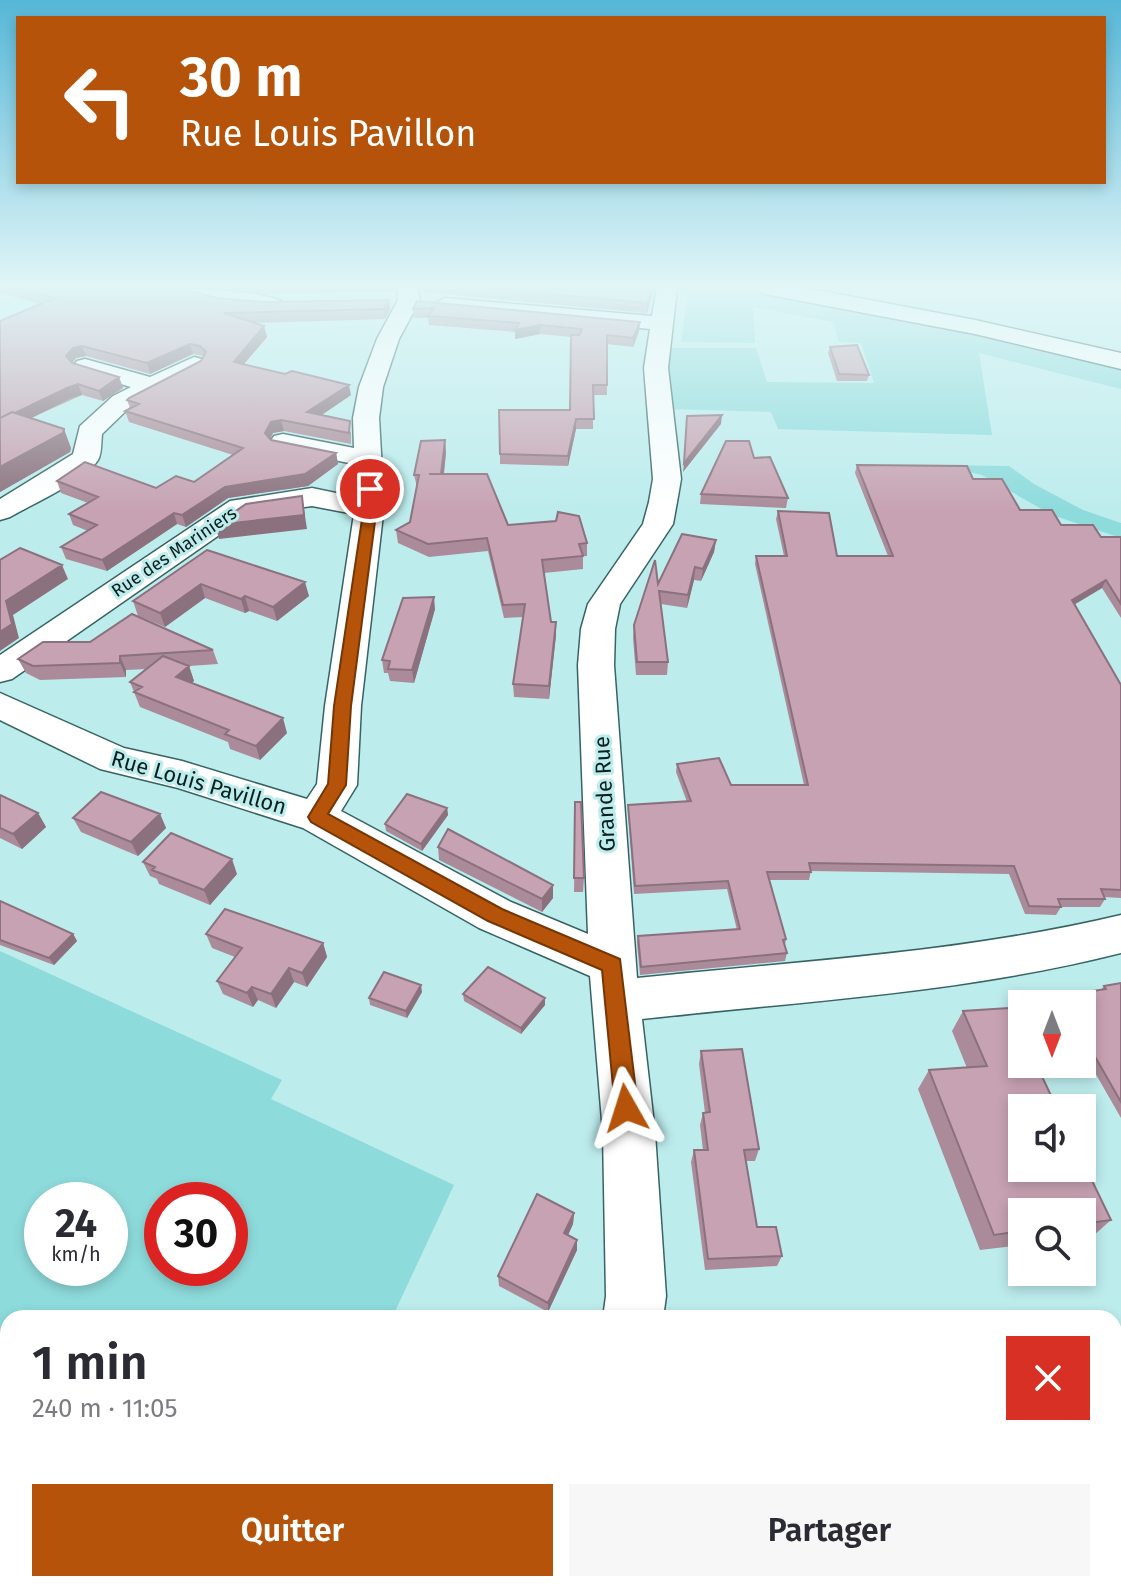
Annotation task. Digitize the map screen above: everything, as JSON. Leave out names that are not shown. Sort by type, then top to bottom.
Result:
[{"type":"street","points":[[317,817],[337,785],[343,706],[370,506],[366,418],[371,387],[380,362]]},
{"type":"street","name":"Grande Rue","points":[[634,1310],[629,1133],[614,983],[596,665],[598,629],[604,604],[658,524],[663,502],[667,479],[657,362]]},
{"type":"street","points":[[0,511],[70,470],[86,457],[89,432],[122,401],[194,364]]},
{"type":"street","points":[[85,366],[152,385]]},
{"type":"street","points":[[283,442],[353,456],[368,456]]},
{"type":"street","name":"Rue des Mariniers","points":[[0,671],[240,507],[312,497],[370,506]]},
{"type":"street","name":"Rue Louis Pavillon","points":[[0,705],[114,759],[182,775],[317,817],[614,983]]},
{"type":"street","points":[[614,983],[909,975],[1075,947],[1121,934]]},
{"type":"shaded area","points":[[664,362],[761,362],[767,382],[874,383],[867,362],[980,362],[992,435],[778,429],[771,412],[667,409]]},
{"type":"shaded area","points":[[1015,362],[1108,362],[1121,365],[1121,389]]},
{"type":"shaded area","points":[[939,465],[1009,466],[1034,484],[1083,510],[1121,523],[1121,538],[1052,515],[982,475]]},
{"type":"shaded area","points":[[0,951],[282,1080],[271,1099],[454,1185],[396,1310],[0,1310]]},
{"type":"building","points":[[0,362],[71,362],[119,377],[99,391],[78,384],[0,418]]},
{"type":"building","points":[[199,362],[235,362],[285,374],[292,371],[349,385],[307,412],[350,421],[349,433],[281,420],[271,422],[265,433],[271,440],[336,453],[305,474],[225,487],[182,515],[174,513],[102,560],[61,547],[97,525],[69,514],[98,497],[57,481],[85,462],[156,488],[176,476],[194,482],[243,448],[125,411],[139,404],[127,400]]},
{"type":"building","points":[[571,362],[607,362],[607,385],[593,385],[594,419],[576,419],[568,456],[500,454],[499,410],[570,410]]},
{"type":"building","points":[[835,362],[864,362],[869,375],[839,374]]},
{"type":"building","points":[[12,412],[64,429],[63,433],[0,467],[0,418]]},
{"type":"building","points":[[722,415],[684,463],[687,416]]},
{"type":"building","points":[[445,440],[441,474],[487,474],[508,525],[556,521],[558,512],[579,516],[587,543],[579,544],[583,556],[542,560],[551,622],[556,622],[549,686],[513,684],[525,604],[503,605],[487,538],[428,544],[396,530],[410,522],[419,475],[414,475],[421,441]]},
{"type":"building","points":[[726,441],[749,441],[754,458],[770,457],[788,498],[701,494]]},
{"type":"building","points":[[857,465],[967,466],[973,479],[1002,479],[1020,510],[1052,510],[1061,525],[1093,525],[1101,537],[1121,537],[1121,604],[1106,580],[1072,600],[1121,685],[1121,890],[1101,889],[1105,899],[1058,899],[1061,907],[1029,906],[1014,866],[809,863],[811,872],[767,872],[787,953],[641,967],[638,936],[740,929],[728,881],[635,886],[628,805],[691,801],[677,764],[719,758],[731,785],[808,785],[756,556],[787,556],[778,511],[829,513],[837,556],[893,556]]},
{"type":"building","points":[[302,496],[304,515],[215,525],[246,504]]},
{"type":"building","points":[[682,534],[716,540],[703,569],[695,567],[688,595],[659,591],[668,662],[637,662],[634,625],[655,560],[658,584]]},
{"type":"building","points":[[20,548],[62,565],[6,601],[12,624],[0,632],[0,560]]},
{"type":"building","points":[[207,550],[305,582],[273,607],[201,584],[160,613],[133,601]]},
{"type":"building","points":[[434,597],[412,670],[388,669],[390,661],[382,660],[403,598]]},
{"type":"building","points":[[132,614],[213,650],[120,656],[120,663],[33,666],[18,659],[43,642],[90,642]]},
{"type":"building","points":[[163,656],[189,666],[176,677],[283,718],[256,746],[225,734],[229,730],[134,692],[142,687],[130,682]]},
{"type":"building","points":[[101,792],[160,814],[131,842],[73,818]]},
{"type":"building","points":[[407,794],[447,808],[421,844],[385,824]]},
{"type":"building","points":[[0,795],[38,813],[13,834],[0,828]]},
{"type":"building","points":[[575,802],[581,802],[584,878],[574,878]]},
{"type":"building","points":[[448,829],[553,885],[542,899],[438,847]]},
{"type":"building","points":[[171,833],[232,859],[204,890],[152,870],[155,867],[143,862]]},
{"type":"building","points":[[0,901],[73,934],[49,958],[0,940]]},
{"type":"building","points":[[225,909],[323,943],[302,973],[289,968],[271,994],[252,987],[247,993],[217,981],[242,948],[206,934]]},
{"type":"building","points":[[488,967],[545,998],[521,1028],[463,994]]},
{"type":"building","points":[[384,972],[421,985],[406,1011],[369,998]]},
{"type":"building","points":[[1121,983],[1121,1102],[1096,1058],[1096,991],[1106,989],[1104,986]]},
{"type":"building","points":[[1008,1008],[1008,1078],[1043,1078],[1050,1094],[1008,1094],[1008,1182],[1093,1182],[1111,1220],[1096,1222],[1096,1198],[1008,1198],[1008,1233],[994,1235],[929,1070],[987,1066],[963,1011]]},
{"type":"building","points":[[742,1049],[759,1149],[744,1150],[757,1227],[776,1227],[782,1256],[708,1259],[694,1150],[708,1150],[703,1113],[710,1112],[701,1051]]},
{"type":"building","points":[[537,1194],[574,1213],[564,1233],[577,1240],[548,1303],[498,1276]]},
{"type":"route","points":[[370,489],[343,706],[337,785],[317,817],[495,915],[612,965],[626,1108]]}]
